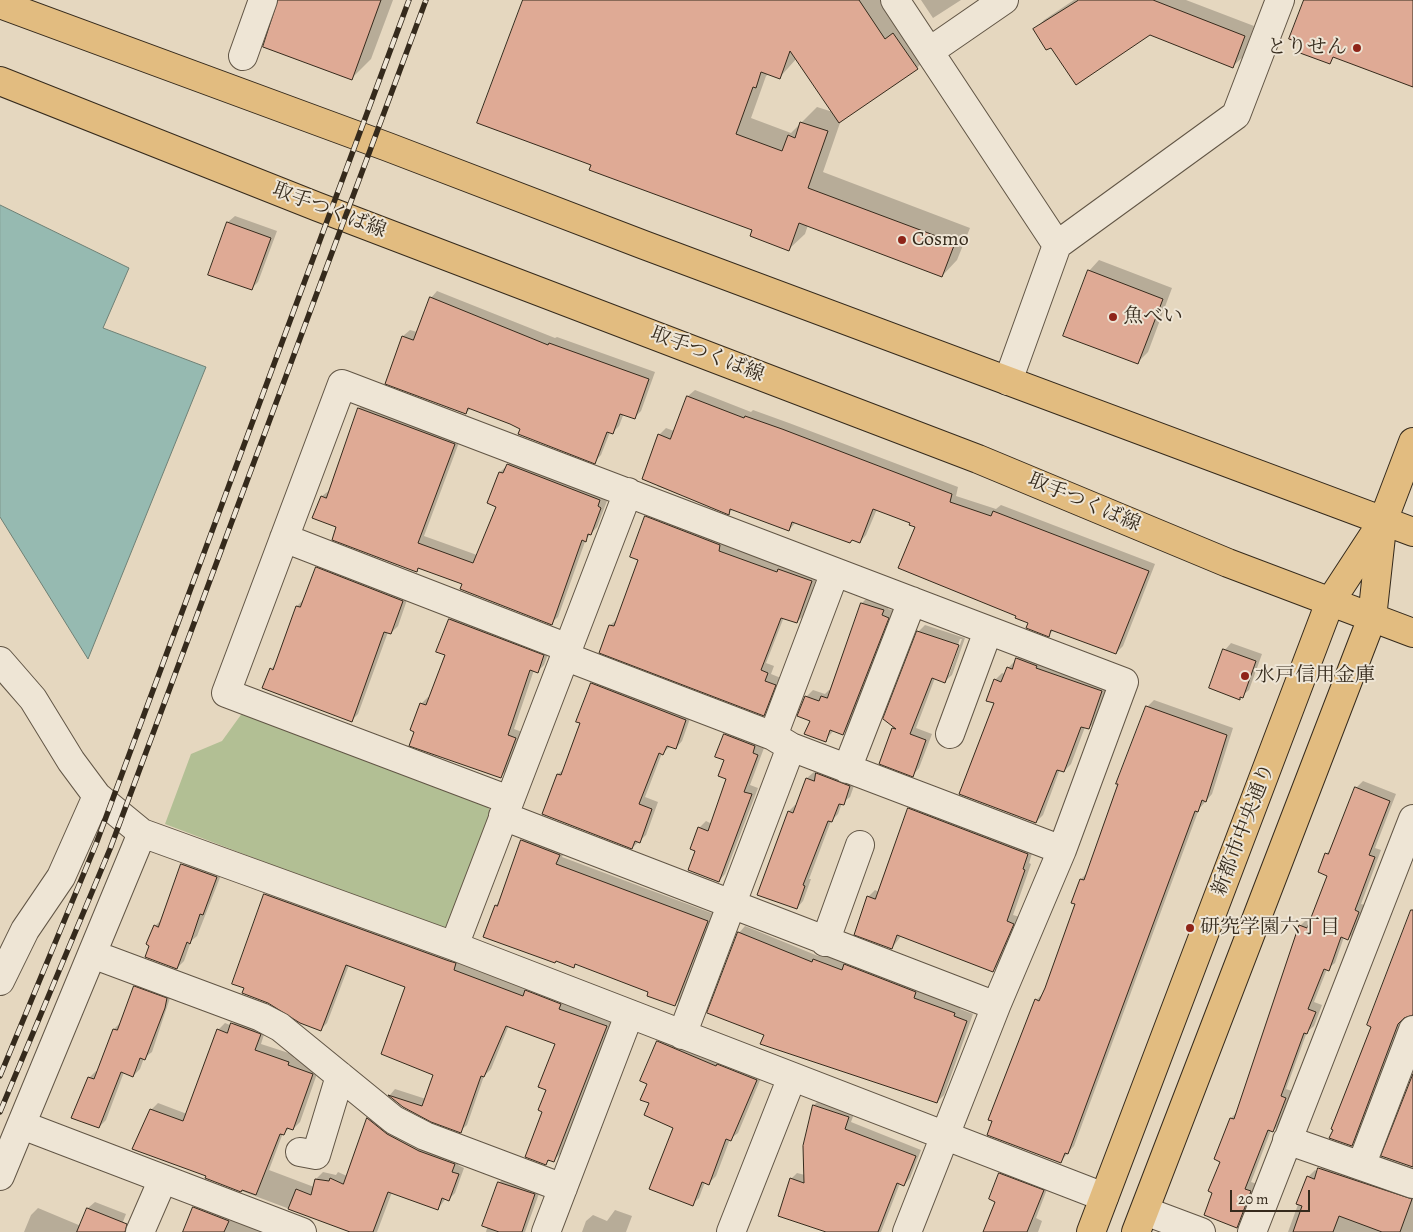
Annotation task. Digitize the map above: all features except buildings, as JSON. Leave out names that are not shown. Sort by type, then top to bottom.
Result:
[{"type":"main road","points":[[0,4],[351,133],[644,245],[1413,532]]},
{"type":"main road","name":"取手つくば線","points":[[0,81],[318,207],[978,459],[1330,602],[1413,633]]},
{"type":"main road","name":"新都市中央通り","points":[[1091,1232],[1330,602],[1383,521],[1413,442]]},
{"type":"main road","name":"新都市中央通り","points":[[1140,1221],[1372,618],[1383,521]]},
{"type":"street","points":[[243,56],[263,0]]},
{"type":"street","points":[[895,0],[1058,245]]},
{"type":"street","points":[[930,51],[1004,0]]},
{"type":"street","points":[[1008,381],[1058,245],[1236,115],[1280,0]]},
{"type":"street","points":[[907,1232],[996,1006],[1062,850],[1124,682],[342,384],[226,693],[506,808],[731,905],[996,1006]]},
{"type":"street","points":[[454,946],[628,492]]},
{"type":"street","points":[[284,538],[566,652],[847,769],[1062,850]]},
{"type":"street","points":[[682,1035],[731,905],[835,572]]},
{"type":"street","points":[[847,769],[912,601]]},
{"type":"street","points":[[950,734],[988,631]]},
{"type":"street","points":[[0,662],[33,699],[71,761],[98,796],[142,833],[454,946],[1104,1197]]},
{"type":"street","points":[[0,980],[25,930],[61,878],[98,796]]},
{"type":"street","points":[[1252,1232],[1413,819]]},
{"type":"street","points":[[0,1176],[142,833]]},
{"type":"street","points":[[825,942],[860,845]]},
{"type":"street","points":[[92,954],[261,1017],[280,1027],[394,1120],[425,1136],[563,1188]]},
{"type":"street","points":[[546,1232],[629,1014]]},
{"type":"street","points":[[1361,1166],[1413,1030]]},
{"type":"street","points":[[300,1152],[316,1155],[340,1076]]},
{"type":"street","points":[[731,1232],[792,1077]]},
{"type":"street","points":[[22,1125],[302,1232]]},
{"type":"street","points":[[1287,1140],[1413,1184]]},
{"type":"street","points":[[140,1232],[163,1179]]},
{"type":"street","points":[[1140,1221],[1201,1232]]},
{"type":"green space","points":[[243,712],[487,805],[492,815],[448,932],[165,824],[191,754],[222,741]]},
{"type":"water","points":[[0,205],[129,268],[103,328],[206,367],[88,659],[0,517]]},
{"type":"railway","points":[[0,1076],[96,844],[409,0]]},
{"type":"railway","points":[[0,1112],[110,849],[426,0]]},
{"type":"place","name":"とりせん","points":[[1357,48]]},
{"type":"place","name":"Cosmo","points":[[902,240]]},
{"type":"place","name":"魚べい","points":[[1113,317]]},
{"type":"place","name":"水戸信用金庫","points":[[1245,676]]},
{"type":"place","name":"研究学園六丁目","points":[[1190,928]]}]
